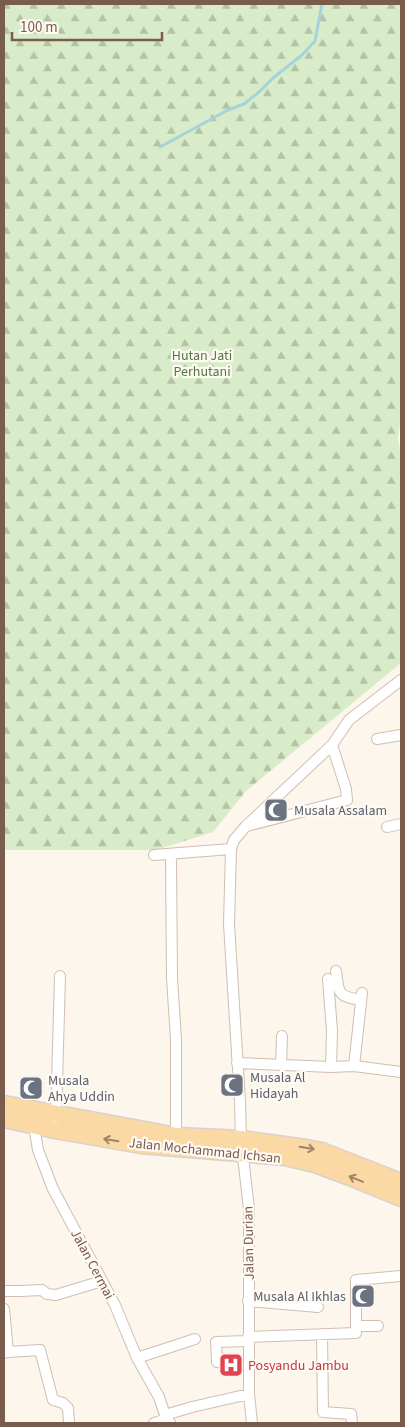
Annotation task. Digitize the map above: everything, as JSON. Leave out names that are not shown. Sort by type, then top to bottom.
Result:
[{"type":"main road","name":"Jalan Mochammad Ichsan","points":[[4,1104],[56,1130],[141,1145],[176,1142],[306,1148],[322,1151],[401,1182]]},
{"type":"main road","name":"Jalan Mochammad Ichsan","points":[[4,1119],[34,1118],[57,1113],[128,1128],[176,1142]]},
{"type":"main road","name":"Jalan Mochammad Ichsan","points":[[241,1146],[315,1164],[401,1198]]},
{"type":"street","points":[[154,855],[231,849],[234,840],[246,826],[332,745],[349,720],[401,680]]},
{"type":"street","points":[[377,739],[401,735]]},
{"type":"street","points":[[246,826],[347,800],[346,789],[332,745]]},
{"type":"street","points":[[387,827],[401,824]]},
{"type":"street","name":"Jalan Durian","points":[[231,849],[229,924],[241,1146],[248,1209],[249,1394],[252,1423]]},
{"type":"street","points":[[171,860],[172,978],[176,1040],[176,1142]]},
{"type":"street","points":[[336,971],[338,989],[341,995],[348,998],[362,996],[354,1066]]},
{"type":"street","points":[[56,1130],[60,976]]},
{"type":"street","points":[[328,979],[332,1031],[331,1067]]},
{"type":"street","points":[[281,1065],[282,1036]]},
{"type":"street","points":[[237,1063],[331,1067],[354,1066],[401,1072]]},
{"type":"street","name":"Jalan Cermai","points":[[34,1118],[38,1150],[53,1189],[115,1304],[167,1419]]},
{"type":"street","points":[[217,1362],[216,1342],[356,1333],[356,1280],[401,1276]]},
{"type":"street","points":[[4,1291],[42,1290],[47,1294],[56,1295],[102,1280]]},
{"type":"street","points":[[248,1301],[318,1307]]},
{"type":"street","points":[[4,1309],[6,1352],[40,1350],[53,1400],[66,1405],[70,1412],[70,1423]]},
{"type":"street","points":[[356,1326],[378,1326]]},
{"type":"street","points":[[322,1334],[322,1412],[351,1414],[352,1423]]},
{"type":"street","points":[[138,1358],[195,1339]]},
{"type":"street","points":[[154,1423],[192,1407],[249,1394]]},
{"type":"green space","name":"Hutan Jati Perhutani","points":[[4,4],[401,4],[401,416],[398,438],[401,457],[401,663],[246,791],[213,832],[156,850],[4,850]]},
{"type":"waterway","points":[[160,147],[228,110],[244,104],[302,55],[315,41],[322,4]]},
{"type":"place","name":"Musala Assalam","points":[[276,810]]},
{"type":"place","name":"Musala Al Hidayah","points":[[232,1085]]},
{"type":"place","name":"Musala Ahya Uddin","points":[[31,1088]]},
{"type":"place","name":"Musala Al Ikhlas","points":[[363,1296]]},
{"type":"place","name":"Posyandu Jambu","points":[[231,1365]]}]
